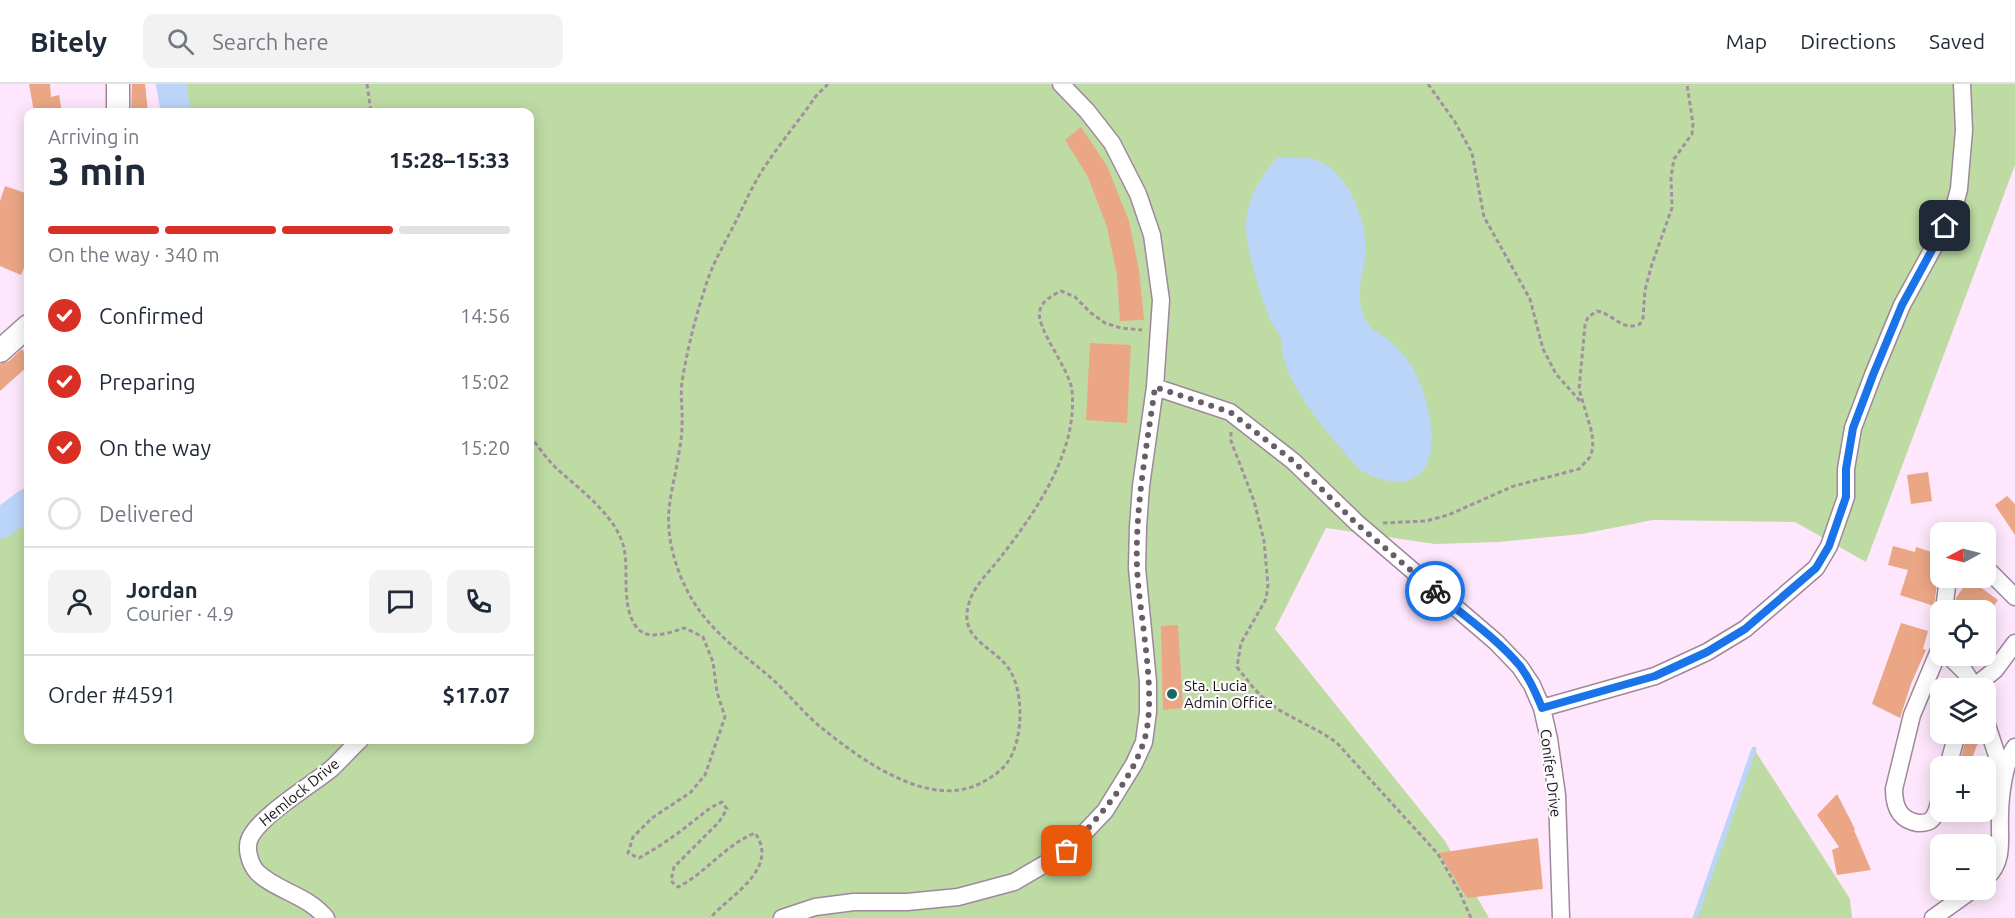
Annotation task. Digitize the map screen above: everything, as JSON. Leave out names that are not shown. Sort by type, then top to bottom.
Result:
[{"type":"main road","points":[[118,84],[118,108]]},
{"type":"main road","points":[[0,351],[24,330]]},
{"type":"street","points":[[783,918],[815,907],[854,902],[907,902],[958,897],[1014,882],[1067,851],[1105,811],[1134,764],[1144,742],[1148,712],[1148,682],[1137,568],[1138,527],[1141,486],[1155,387],[1161,300],[1152,235],[1138,194],[1112,143],[1087,111],[1061,84]]},
{"type":"street","points":[[1542,708],[1655,676],[1707,652],[1745,629],[1816,568],[1829,546],[1846,497],[1846,469],[1853,428],[1873,375],[1902,305],[1953,212],[1959,189],[1964,130],[1962,84]]},
{"type":"street","name":"Conifer Drive","points":[[1155,387],[1230,412],[1293,461],[1357,524],[1496,642],[1520,667],[1532,685],[1542,708],[1549,739],[1557,795],[1561,918]]},
{"type":"street","points":[[1996,578],[2015,597]]},
{"type":"street","points":[[1986,678],[1995,670],[2015,644]]},
{"type":"street","points":[[1930,821],[1922,824],[1907,821],[1898,812],[1894,801],[1894,789],[1912,715],[1934,666]]},
{"type":"street","points":[[1960,666],[1969,678]]},
{"type":"street","name":"Hemlock Drive","points":[[326,918],[295,893],[266,879],[255,870],[249,857],[248,840],[258,825],[332,768],[356,744]]},
{"type":"street","points":[[1993,744],[2005,778]]},
{"type":"street","points":[[1996,863],[2000,855],[2002,835],[2000,816],[2005,778],[2010,754],[2015,747]]},
{"type":"street","points":[[1934,918],[1958,900]]},
{"type":"path","points":[[367,84],[370,108]]},
{"type":"path","points":[[828,84],[816,96],[758,176],[705,287],[681,386],[683,430],[671,494],[669,529],[683,583],[705,620],[735,650],[772,679],[821,728],[879,769],[901,781],[929,789],[955,791],[976,786],[1005,765],[1019,734],[1016,679],[1005,663],[971,634],[966,621],[970,599],[1037,505],[1051,483],[1065,452],[1070,425],[1072,390],[1064,365],[1039,319],[1040,310],[1050,297],[1062,291],[1075,297],[1105,323],[1121,328],[1159,331]]},
{"type":"path","points":[[1428,84],[1455,122],[1472,153],[1484,217],[1530,298],[1543,349],[1556,374],[1582,402]]},
{"type":"path","points":[[1357,524],[1426,521],[1466,509],[1514,486],[1579,469],[1590,457],[1593,448],[1592,433],[1579,389],[1585,325],[1588,317],[1597,310],[1604,312],[1624,326],[1633,327],[1640,324],[1643,318],[1645,290],[1672,208],[1671,177],[1674,159],[1692,134],[1688,84]]},
{"type":"path","points":[[1230,412],[1231,441],[1254,501],[1264,541],[1268,585],[1266,599],[1240,643],[1237,667],[1251,686],[1270,704],[1337,742],[1438,854],[1471,918]]},
{"type":"path","points":[[534,441],[555,466],[586,493],[610,520],[624,547],[628,605],[634,624],[644,634],[657,635],[685,628],[703,637],[713,662],[717,692],[725,717],[705,775],[691,792],[651,818],[633,837],[628,853],[639,858],[655,850],[692,823],[708,808],[722,802],[727,809],[719,822],[674,867],[671,881],[678,887],[688,882],[740,839],[755,833],[762,843],[763,856],[752,877],[710,918]]},
{"type":"green space","points":[[171,84],[2015,84],[2015,165],[1866,562],[1795,522],[1653,520],[1582,534],[1498,542],[1435,544],[1326,528],[1275,629],[1445,841],[1489,918],[0,918],[0,524],[24,506],[24,744],[534,744],[534,108],[175,108]]},
{"type":"green space","points":[[1754,749],[1850,899],[1852,918],[1695,918]]},
{"type":"water","points":[[1276,158],[1316,160],[1339,177],[1349,189],[1356,204],[1362,220],[1366,251],[1360,288],[1362,311],[1370,327],[1398,349],[1413,368],[1420,382],[1429,415],[1431,448],[1428,462],[1421,473],[1411,479],[1400,482],[1387,481],[1358,468],[1309,408],[1287,369],[1282,354],[1282,341],[1272,323],[1255,275],[1246,227],[1251,199],[1259,182]]},
{"type":"building","points":[[29,84],[50,84],[51,97],[59,95],[61,108],[33,108]]},
{"type":"building","points":[[132,84],[145,84],[148,108],[131,108]]},
{"type":"building","points":[[1081,127],[1107,166],[1129,221],[1139,270],[1144,320],[1120,321],[1117,275],[1107,227],[1088,177],[1065,140]]},
{"type":"building","points":[[5,186],[24,193],[24,268],[21,275],[0,266],[0,201]]},
{"type":"building","points":[[1090,343],[1131,345],[1127,423],[1086,420]]},
{"type":"building","points":[[22,349],[24,370],[0,391],[0,364],[9,361]]},
{"type":"building","points":[[1928,472],[1932,501],[1911,504],[1907,475]]},
{"type":"building","points":[[2007,496],[2015,504],[2015,535],[1995,505]]},
{"type":"building","points":[[1893,546],[1915,552],[1916,547],[1930,551],[1930,588],[1936,588],[1935,600],[1930,600],[1930,605],[1900,595],[1908,570],[1888,565]]},
{"type":"building","points":[[1963,588],[1981,588],[1998,600],[1996,603],[1996,600],[1956,600]]},
{"type":"building","points":[[1901,623],[1928,631],[1923,649],[1926,650],[1911,684],[1900,718],[1872,704]]},
{"type":"building","points":[[1178,625],[1183,708],[1163,710],[1161,626]]},
{"type":"building","points":[[1964,744],[1977,744],[1973,756],[1962,756]]},
{"type":"building","points":[[1837,794],[1855,829],[1871,870],[1837,875],[1832,850],[1839,847],[1817,815]]},
{"type":"building","points":[[1538,838],[1543,889],[1467,898],[1439,853]]},
{"type":"waterway","points":[[171,84],[175,108]]},
{"type":"waterway","points":[[0,524],[24,506]]},
{"type":"waterway","points":[[1695,918],[1754,749]]},
{"type":"way so far","points":[[1067,851],[1105,811],[1134,764],[1144,742],[1148,712],[1148,682],[1137,568],[1138,527],[1141,486],[1155,387],[1230,412],[1293,461],[1357,524],[1435,591]]},
{"type":"place","name":"Sta. Lucia Admin Office","points":[[1172,694]]},
{"type":"route","points":[[1435,591],[1496,642],[1520,667],[1532,685],[1542,708],[1655,676],[1707,652],[1745,629],[1816,568],[1829,546],[1846,497],[1846,469],[1853,428],[1902,305],[1945,226]]}]
